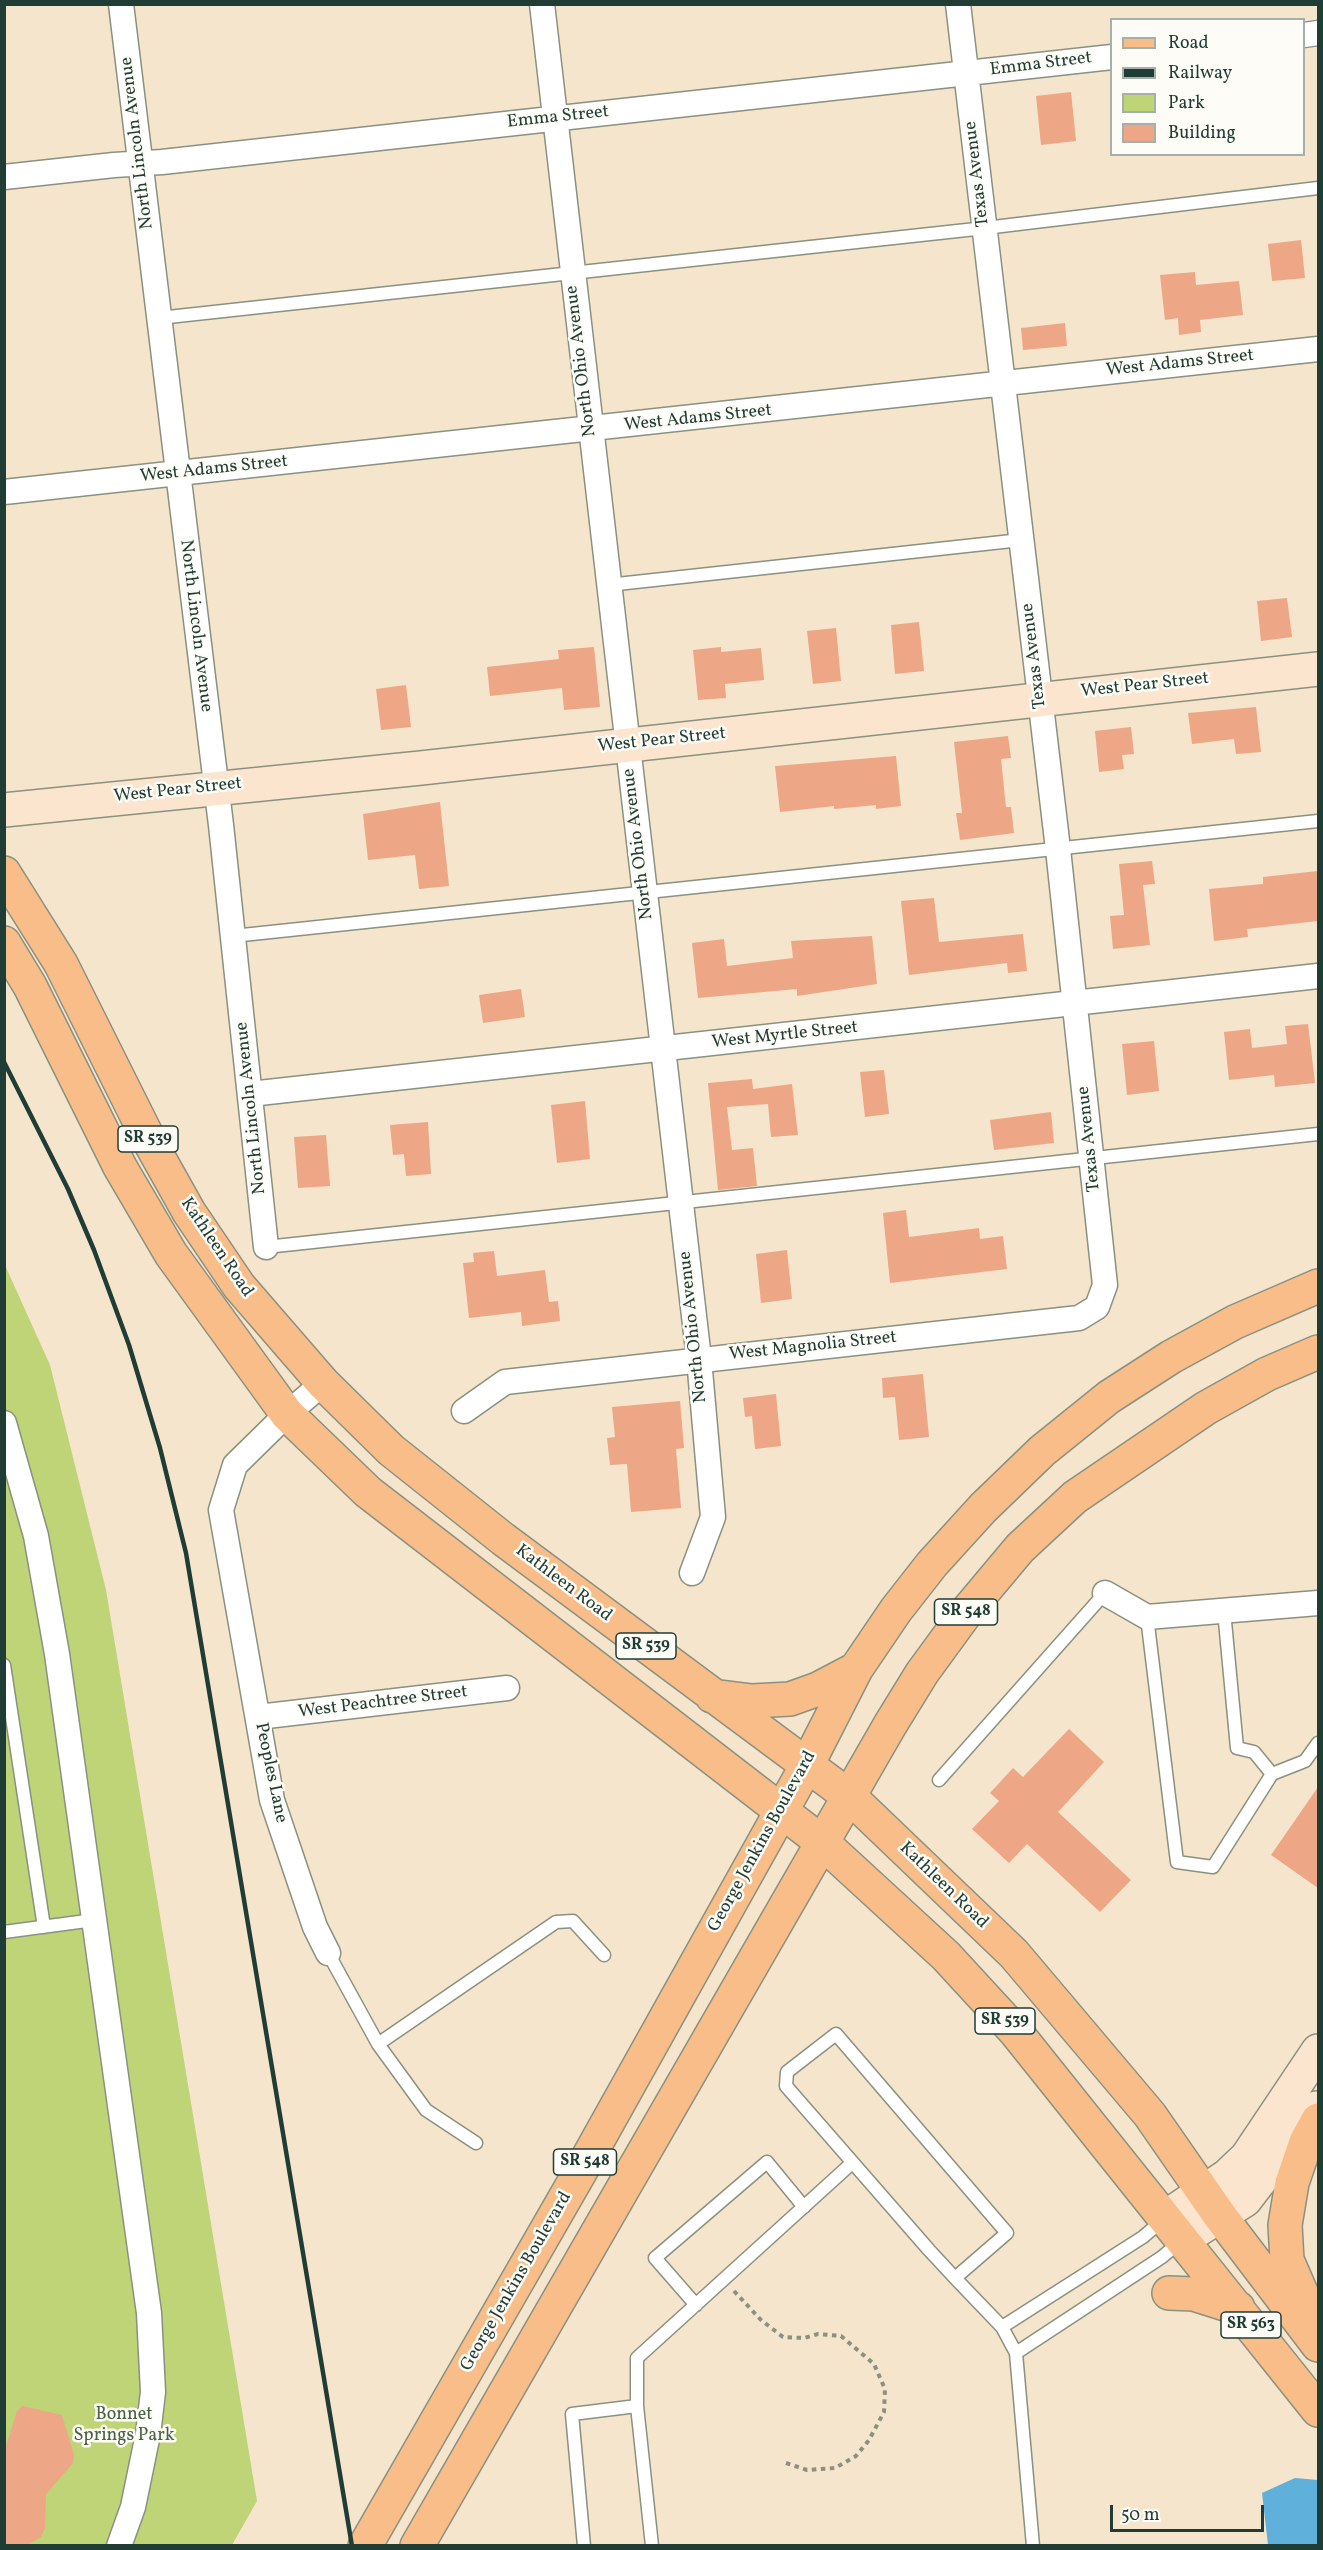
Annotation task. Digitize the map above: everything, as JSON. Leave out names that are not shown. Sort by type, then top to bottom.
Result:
[{"type":"main road","name":"Kathleen Road","points":[[4,873],[60,964],[151,1144],[189,1212],[239,1286],[323,1383],[391,1450],[478,1520],[806,1767],[850,1797],[1014,1954],[1150,2115],[1212,2204]]},
{"type":"main road","name":"SR 539","points":[[4,943],[30,986],[120,1167],[171,1254],[287,1414],[368,1491],[823,1843],[946,1956],[1015,2031],[1175,2228]]},
{"type":"main road","name":"George Jenkins Boulevard","points":[[365,2546],[487,2336],[806,1767],[856,1669],[896,1610],[932,1564],[982,1508],[1042,1451],[1109,1397],[1171,1357],[1235,1322],[1318,1286]]},
{"type":"main road","name":"SR 548","points":[[417,2546],[922,1673],[968,1610],[1020,1548],[1075,1497],[1133,1455],[1206,1408],[1267,1374],[1318,1352]]},
{"type":"main road","points":[[712,1696],[752,1701],[790,1699],[818,1689],[856,1669]]},
{"type":"main road","points":[[1318,2120],[1306,2142],[1292,2183],[1285,2224],[1287,2260],[1296,2286],[1318,2330]]},
{"type":"main road","name":"SR 563","points":[[1212,2204],[1318,2345]]},
{"type":"main road","name":"SR 563","points":[[1175,2228],[1318,2410]]},
{"type":"main road","points":[[1170,2293],[1194,2294],[1238,2308]]},
{"type":"street","name":"North Lincoln Avenue","points":[[121,4],[233,936],[266,1247]]},
{"type":"street","name":"North Ohio Avenue","points":[[542,4],[699,1359],[713,1517],[692,1573]]},
{"type":"street","name":"Texas Avenue","points":[[958,4],[1058,849],[1106,1285],[1097,1307]]},
{"type":"street","name":"Emma Street","points":[[4,177],[1110,57]]},
{"type":"street","name":"West Adams Street","points":[[4,492],[1318,349]]},
{"type":"street","name":"West Pear Street","points":[[4,810],[627,745],[1318,669]]},
{"type":"street","name":"West Myrtle Street","points":[[250,1094],[1318,976]]},
{"type":"street","name":"West Magnolia Street","points":[[464,1411],[505,1382],[1079,1318],[1097,1307]]},
{"type":"street","name":"Peoples Lane","points":[[323,1383],[287,1414],[235,1465],[222,1510],[272,1800],[315,1927],[328,1953]]},
{"type":"street","points":[[4,1423],[36,1536],[57,1654],[152,2346],[153,2392],[143,2467],[133,2507],[118,2546]]},
{"type":"street","points":[[1105,1593],[1147,1617],[1318,1603]]},
{"type":"street","name":"West Peachtree Street","points":[[258,1717],[507,1688]]},
{"type":"street","points":[[1212,2204],[1227,2176],[1247,2157],[1318,2051]]},
{"type":"street","points":[[1175,2228],[1212,2204],[1245,2200],[1318,2104]]},
{"type":"lane","points":[[159,318],[985,228],[1318,188]]},
{"type":"lane","points":[[608,585],[1021,540]]},
{"type":"lane","points":[[233,936],[1318,821]]},
{"type":"lane","points":[[266,1247],[1318,1134]]},
{"type":"lane","points":[[939,1780],[1105,1593]]},
{"type":"lane","points":[[1224,1611],[1237,1748],[1254,1752],[1272,1774]]},
{"type":"lane","points":[[1147,1617],[1177,1862],[1213,1867],[1272,1774],[1305,1761],[1318,1743]]},
{"type":"lane","points":[[4,1665],[44,1927]]},
{"type":"lane","points":[[4,1932],[94,1920]]},
{"type":"lane","points":[[378,2044],[556,1922],[573,1921],[604,1955]]},
{"type":"lane","name":"Peoples Lane","points":[[328,1953],[378,2044],[426,2110],[476,2143]]},
{"type":"lane","points":[[955,2278],[1007,2233],[836,2034],[787,2072],[786,2086],[955,2278],[1002,2327],[1016,2353],[1033,2546]]},
{"type":"lane","points":[[696,2305],[655,2258],[767,2162],[804,2207]]},
{"type":"lane","points":[[652,2546],[636,2406],[637,2358],[852,2163]]},
{"type":"lane","points":[[1002,2327],[1143,2237],[1175,2228]]},
{"type":"lane","points":[[1016,2353],[1162,2257],[1175,2228]]},
{"type":"lane","points":[[584,2546],[572,2414],[636,2406]]},
{"type":"path","points":[[723,2280],[761,2320],[783,2337],[804,2338],[818,2334],[841,2336],[874,2364],[885,2389],[884,2412],[869,2440],[856,2456],[835,2468],[807,2470],[786,2463]]},
{"type":"green space","name":"Bonnet Springs Park","points":[[4,1263],[50,1365],[106,1590],[257,2501],[232,2545],[5,2545]]},
{"type":"water","points":[[1295,2478],[1318,2480],[1318,2545],[1268,2545],[1262,2493]]},
{"type":"building","points":[[1071,92],[1076,141],[1041,145],[1036,96]]},
{"type":"building","points":[[1301,240],[1305,278],[1272,281],[1268,244]]},
{"type":"building","points":[[1195,272],[1196,285],[1239,281],[1243,315],[1200,320],[1201,332],[1179,335],[1178,318],[1165,320],[1160,275]]},
{"type":"building","points":[[1065,323],[1067,346],[1023,350],[1021,328]]},
{"type":"building","points":[[1287,598],[1292,637],[1261,641],[1257,601]]},
{"type":"building","points":[[919,622],[924,671],[895,674],[891,625]]},
{"type":"building","points":[[836,628],[841,681],[813,684],[807,631]]},
{"type":"building","points":[[594,647],[600,707],[564,710],[562,688],[490,696],[487,667],[559,659],[558,650]]},
{"type":"building","points":[[721,647],[721,652],[761,648],[764,680],[725,684],[726,698],[698,700],[693,650]]},
{"type":"building","points":[[406,685],[411,727],[381,730],[376,689]]},
{"type":"building","points":[[1256,707],[1261,752],[1236,754],[1234,739],[1192,744],[1188,713]]},
{"type":"building","points":[[1131,727],[1134,754],[1122,755],[1124,769],[1099,772],[1095,731]]},
{"type":"building","points":[[1008,736],[1011,758],[1001,759],[1006,807],[1011,807],[1014,833],[960,840],[956,813],[962,813],[954,742]]},
{"type":"building","points":[[896,756],[901,806],[876,809],[876,805],[834,809],[834,806],[780,812],[775,766]]},
{"type":"building","points":[[440,802],[449,886],[419,889],[415,855],[368,860],[363,814]]},
{"type":"building","points":[[1152,861],[1155,884],[1143,885],[1150,945],[1113,949],[1110,916],[1124,915],[1119,864]]},
{"type":"building","points":[[1318,871],[1318,921],[1247,929],[1248,937],[1214,941],[1209,889],[1263,884],[1263,877]]},
{"type":"building","points":[[934,898],[939,942],[1023,934],[1027,971],[1008,973],[1007,963],[909,975],[901,901]]},
{"type":"building","points":[[872,936],[877,984],[797,996],[797,989],[698,998],[692,943],[724,939],[727,966],[793,958],[791,941]]},
{"type":"building","points":[[521,989],[525,1017],[483,1023],[479,995]]},
{"type":"building","points":[[1308,1024],[1315,1083],[1275,1087],[1274,1075],[1229,1080],[1224,1032],[1250,1029],[1252,1048],[1287,1044],[1285,1026]]},
{"type":"building","points":[[1154,1041],[1159,1091],[1127,1095],[1122,1044]]},
{"type":"building","points":[[884,1070],[889,1114],[865,1117],[860,1072]]},
{"type":"building","points":[[752,1079],[753,1089],[792,1084],[798,1135],[771,1137],[768,1104],[727,1107],[732,1150],[753,1148],[757,1186],[718,1190],[708,1083]]},
{"type":"building","points":[[585,1101],[590,1159],[557,1163],[551,1105]]},
{"type":"building","points":[[1051,1112],[1054,1143],[994,1150],[990,1120]]},
{"type":"building","points":[[428,1122],[431,1174],[406,1176],[404,1154],[393,1155],[390,1125]]},
{"type":"building","points":[[326,1135],[330,1186],[298,1188],[294,1137]]},
{"type":"building","points":[[906,1210],[909,1237],[979,1228],[980,1239],[1003,1236],[1007,1269],[890,1283],[883,1213]]},
{"type":"building","points":[[787,1250],[792,1299],[761,1303],[756,1254]]},
{"type":"building","points":[[494,1251],[497,1276],[545,1270],[549,1302],[558,1301],[560,1321],[522,1326],[521,1312],[469,1318],[463,1263],[474,1262],[473,1253]]},
{"type":"building","points":[[923,1374],[929,1437],[899,1440],[895,1397],[883,1398],[882,1378]]},
{"type":"building","points":[[776,1394],[781,1446],[755,1449],[752,1416],[745,1417],[743,1398]]},
{"type":"building","points":[[680,1401],[684,1448],[676,1449],[681,1508],[631,1512],[627,1464],[610,1465],[607,1438],[615,1437],[612,1407]]},
{"type":"building","points":[[1069,1729],[1104,1762],[1058,1812],[1131,1880],[1100,1912],[1027,1844],[1009,1863],[972,1829],[999,1801],[990,1793],[1013,1768],[1023,1777]]},
{"type":"building","points":[[1318,1787],[1318,1888],[1271,1855]]},
{"type":"building","points":[[22,2406],[62,2415],[74,2455],[73,2463],[46,2494],[45,2528],[41,2537],[27,2545],[4,2546],[4,2453],[17,2411]]},
{"type":"railway","points":[[4,1062],[68,1189],[94,1250],[129,1345],[160,1448],[186,1553],[352,2546]]}]
